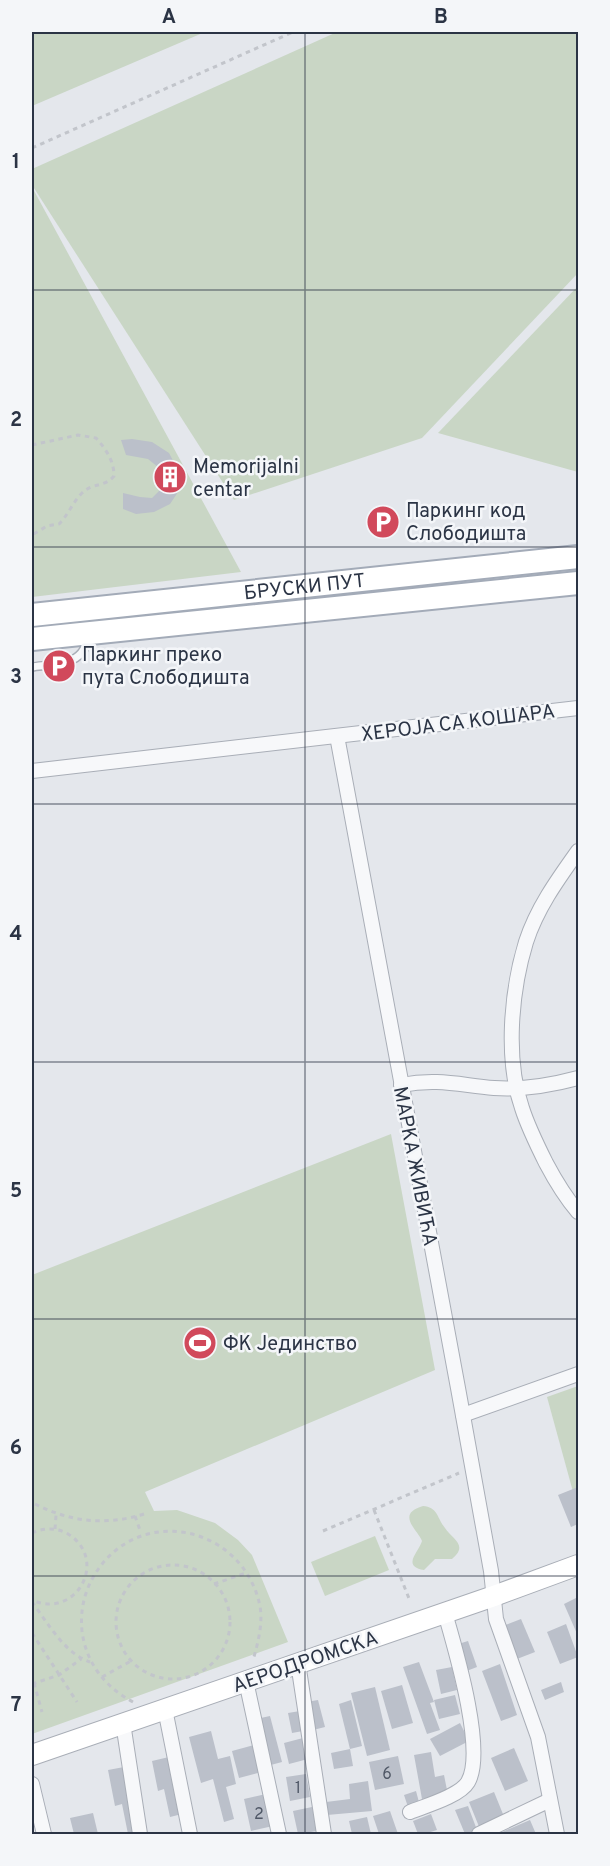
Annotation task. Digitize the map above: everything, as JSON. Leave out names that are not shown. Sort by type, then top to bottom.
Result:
[{"type":"main road","name":"БРУСКИ ПУТ","points":[[32,615],[579,557]]},
{"type":"main road","name":"БРУСКИ ПУТ","points":[[32,639],[579,583]]},
{"type":"street","name":"ХЕРОЈА СА КОШАРА","points":[[32,771],[579,708]]},
{"type":"street","name":"МАРКА ЖИВИЋА","points":[[337,736],[463,1415],[496,1619],[538,1737],[557,1834]]},
{"type":"street","points":[[579,851],[552,887],[526,940],[512,1014],[516,1088],[533,1138],[553,1176],[579,1212]]},
{"type":"street","points":[[401,1085],[423,1081],[442,1081],[496,1088],[516,1088],[579,1078]]},
{"type":"street","points":[[463,1415],[579,1374]]},
{"type":"street","name":"АЕРОДРОМСКА","points":[[32,1755],[579,1565]]},
{"type":"street","points":[[410,1812],[433,1804],[462,1788],[471,1773],[472,1728],[462,1675],[445,1613]]},
{"type":"street","points":[[298,1663],[324,1834]]},
{"type":"street","points":[[246,1681],[279,1834]]},
{"type":"street","points":[[165,1709],[190,1834]]},
{"type":"street","points":[[123,1723],[140,1834]]},
{"type":"street","points":[[32,1784],[44,1834]]},
{"type":"street","points":[[479,1834],[550,1800]]},
{"type":"lane","points":[[32,667],[70,662],[84,650],[87,634]]},
{"type":"path","points":[[32,148],[293,32]]},
{"type":"path","points":[[32,445],[78,435],[96,438],[106,449],[114,466],[114,476],[108,483],[92,486],[81,494],[59,524],[47,526],[32,535]]},
{"type":"path","points":[[323,1531],[472,1468]]},
{"type":"path","points":[[35,1504],[56,1515],[88,1521],[127,1519],[144,1514]]},
{"type":"path","points":[[374,1510],[410,1601]]},
{"type":"path","points":[[54,1529],[56,1515]]},
{"type":"path","points":[[135,1516],[141,1533]]},
{"type":"path","points":[[32,1533],[54,1529],[63,1531],[82,1547],[87,1559],[85,1578],[76,1594],[65,1601],[53,1604],[40,1604],[32,1601]]},
{"type":"path","points":[[136,1704],[119,1694],[91,1662],[84,1646],[81,1616],[87,1586],[103,1560],[127,1542],[155,1532],[184,1531],[211,1540],[235,1557],[252,1580],[260,1608],[260,1637],[253,1660]]},
{"type":"path","points":[[168,1565],[188,1567],[206,1575],[220,1589],[228,1607],[230,1626],[226,1644],[217,1659],[193,1675],[167,1679],[149,1674],[131,1661],[122,1649],[117,1632],[116,1613],[122,1596],[133,1581],[149,1570],[168,1565]]},
{"type":"path","points":[[214,1584],[246,1573]]},
{"type":"path","points":[[32,1601],[58,1636],[81,1659],[91,1662]]},
{"type":"path","points":[[32,1633],[77,1702]]},
{"type":"path","points":[[42,1712],[33,1684],[59,1675],[81,1659]]},
{"type":"path","points":[[102,1677],[131,1661]]},
{"type":"path","points":[[193,1675],[195,1681]]},
{"type":"green space","points":[[32,32],[205,32],[32,106]]},
{"type":"green space","points":[[337,32],[578,32],[578,273],[422,438],[234,500],[32,185],[32,169]]},
{"type":"green space","points":[[32,187],[241,572],[32,597]]},
{"type":"green space","points":[[578,286],[578,472],[438,433]]},
{"type":"green space","points":[[391,1134],[435,1370],[145,1492],[154,1511],[177,1510],[215,1523],[238,1540],[252,1555],[288,1642],[32,1734],[32,1275]]},
{"type":"green space","points":[[578,1386],[578,1510],[547,1397]]},
{"type":"green space","points":[[423,1506],[432,1508],[459,1546],[457,1554],[452,1559],[435,1559],[424,1570],[417,1568],[412,1562],[422,1541],[409,1518],[410,1513]]},
{"type":"green space","points":[[375,1536],[389,1570],[325,1596],[311,1562]]},
{"type":"building","name":"Memorijalni centar","points":[[121,440],[152,442],[169,453],[180,474],[180,489],[170,504],[154,512],[136,514],[123,509],[123,493],[152,498],[159,491],[161,480],[158,467],[148,459],[126,455]]},
{"type":"building","points":[[578,1487],[578,1524],[571,1527],[558,1495]]},
{"type":"building","points":[[578,1597],[578,1636],[564,1604]]},
{"type":"building","points":[[521,1619],[535,1652],[517,1659],[503,1626]]},
{"type":"building","points":[[566,1624],[578,1657],[560,1664],[547,1632]]},
{"type":"building","points":[[468,1641],[477,1667],[464,1672],[455,1645]]},
{"type":"building","points":[[419,1662],[434,1702],[430,1703],[440,1730],[427,1734],[403,1667]]},
{"type":"building","points":[[500,1664],[517,1715],[501,1721],[482,1671]]},
{"type":"building","points":[[452,1667],[457,1690],[441,1694],[436,1670]]},
{"type":"building","points":[[561,1682],[564,1692],[545,1700],[541,1690]]},
{"type":"building","points":[[402,1685],[413,1723],[392,1729],[381,1691]]},
{"type":"building","points":[[375,1687],[390,1750],[367,1756],[351,1693]]},
{"type":"building","points":[[455,1695],[460,1714],[439,1719],[434,1700]]},
{"type":"building","points":[[318,1700],[325,1727],[313,1730],[306,1702]]},
{"type":"building","points":[[351,1700],[362,1746],[350,1749],[339,1704]]},
{"type":"building","points":[[300,1711],[303,1731],[292,1733],[288,1713]]},
{"type":"building","points":[[270,1716],[282,1762],[267,1766],[256,1719]]},
{"type":"building","points":[[460,1723],[469,1741],[440,1756],[430,1739]]},
{"type":"building","points":[[211,1731],[218,1759],[230,1756],[236,1784],[226,1787],[234,1819],[224,1822],[213,1779],[201,1783],[189,1737]]},
{"type":"building","points":[[303,1738],[308,1759],[289,1764],[284,1743]]},
{"type":"building","points":[[254,1745],[262,1772],[239,1778],[232,1751]]},
{"type":"building","points":[[514,1748],[528,1781],[505,1791],[491,1758]]},
{"type":"building","points":[[350,1749],[353,1766],[334,1769],[331,1753]]},
{"type":"building","points":[[431,1752],[435,1777],[444,1775],[448,1795],[422,1799],[414,1755]]},
{"type":"building","points":[[398,1756],[404,1784],[375,1790],[369,1762]]},
{"type":"building","points":[[169,1757],[182,1814],[170,1817],[164,1789],[158,1791],[152,1761]]},
{"type":"building","points":[[124,1767],[136,1832],[128,1834],[122,1804],[115,1806],[108,1770]]},
{"type":"building","points":[[306,1774],[310,1797],[290,1801],[286,1777]]},
{"type":"building","points":[[368,1781],[372,1811],[327,1815],[326,1802],[350,1799],[349,1784]]},
{"type":"building","points":[[416,1791],[420,1806],[409,1810],[404,1795]]},
{"type":"building","points":[[494,1792],[505,1819],[480,1829],[469,1802]]},
{"type":"building","points":[[266,1794],[273,1826],[251,1831],[244,1799]]},
{"type":"building","points":[[468,1806],[477,1830],[465,1834],[455,1810]]},
{"type":"building","points":[[312,1807],[317,1831],[298,1834],[293,1811]]},
{"type":"building","points":[[390,1811],[398,1834],[379,1834],[373,1816]]},
{"type":"building","points":[[93,1813],[98,1834],[74,1834],[70,1818]]},
{"type":"building","points":[[431,1814],[437,1830],[418,1834],[413,1821]]},
{"type":"building","points":[[367,1817],[371,1834],[352,1834],[349,1821]]},
{"type":"building","points":[[530,1820],[536,1834],[497,1834],[502,1832]]},
{"type":"place","name":"Memorijalni centar","points":[[170,477]]},
{"type":"place","name":"Паркинг код Слободишта","points":[[383,522]]},
{"type":"place","name":"Паркинг преко пута Слободишта","points":[[59,666]]},
{"type":"place","name":"ФК Јединство","points":[[200,1343]]}]
